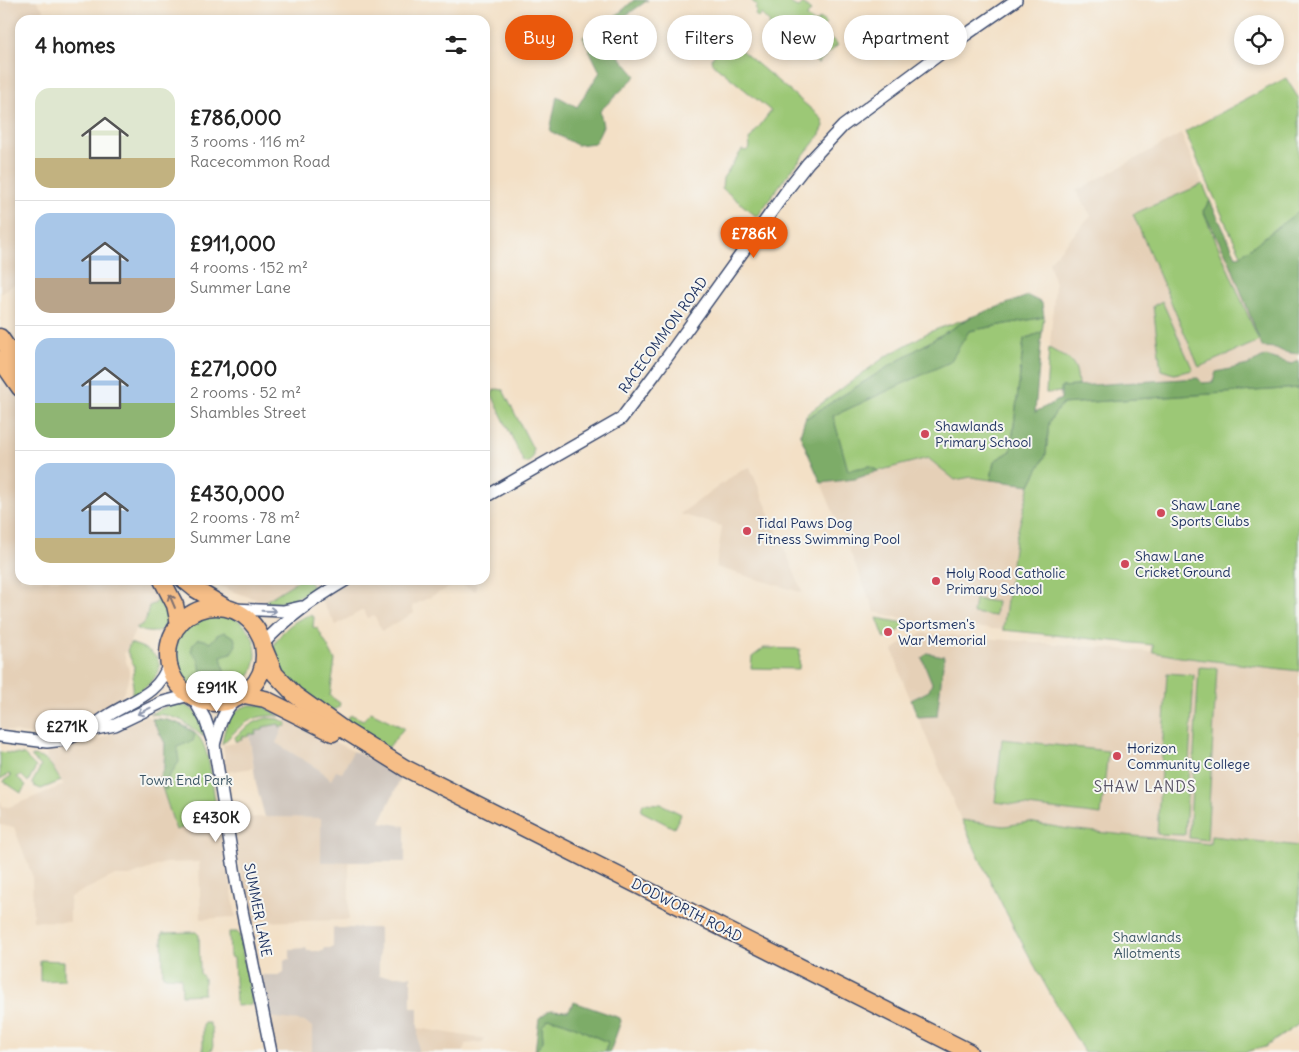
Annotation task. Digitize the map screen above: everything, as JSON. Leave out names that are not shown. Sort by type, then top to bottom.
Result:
[{"type":"highway","points":[[0,337],[15,359]]},
{"type":"highway","points":[[0,359],[15,381]]},
{"type":"highway","points":[[165,585],[175,605],[179,624]]},
{"type":"highway","points":[[190,585],[244,615],[254,624],[264,646],[264,664],[252,688],[240,697],[225,702],[213,703],[202,701],[191,696],[173,676],[168,650],[171,638],[179,624],[189,615],[200,609],[212,606],[229,608]]},
{"type":"highway","name":"DODWORTH ROAD","points":[[264,646],[275,674],[291,691],[330,721],[404,768]]},
{"type":"highway","name":"DODWORTH ROAD","points":[[240,697],[265,699],[969,1052]]},
{"type":"street","name":"RACECOMMON ROAD","points":[[490,494],[621,419],[808,163],[843,126],[1016,0]]},
{"type":"street","points":[[264,646],[272,634],[305,606],[338,585]]},
{"type":"street","points":[[229,608],[283,611],[305,606]]},
{"type":"street","points":[[86,731],[108,715],[141,698],[153,689],[165,674],[169,663]]},
{"type":"street","points":[[0,736],[47,742],[64,740],[86,731],[115,725],[163,702],[191,696]]},
{"type":"street","name":"SUMMER LANE","points":[[191,696],[205,719],[214,745],[236,881],[271,1052]]},
{"type":"street","name":"SUMMER LANE","points":[[214,745],[223,714],[240,697]]},
{"type":"shaded area","points":[[0,0],[36,0],[47,15],[15,15],[15,284],[0,293]]},
{"type":"shaded area","points":[[1181,134],[1210,201],[1203,211],[1229,260],[1262,346],[1276,348],[1284,352],[1298,353],[1299,361],[1292,364],[1265,356],[1248,365],[1216,372],[1213,382],[1202,383],[1198,378],[1062,387],[1061,392],[1046,393],[1055,285],[1049,262],[1091,216],[1076,191]]},
{"type":"shaded area","name":"Shawlands Primary School","points":[[1044,317],[1042,332],[1024,339],[1011,451],[994,461],[991,480],[1030,485],[1015,541],[1003,630],[919,622],[875,612],[821,483],[855,479]]},
{"type":"shaded area","points":[[0,370],[15,392],[15,585],[159,585],[160,587],[155,603],[147,611],[146,620],[137,627],[124,654],[129,678],[121,699],[115,706],[57,733],[32,735],[0,729]]},
{"type":"shaded area","points":[[750,467],[803,593],[716,567],[722,526],[680,514],[741,470]]},
{"type":"shaded area","points":[[219,585],[291,585],[264,602]]},
{"type":"shaded area","points":[[311,585],[454,585],[412,606],[414,613],[382,631],[374,615],[368,618],[363,610],[336,625]]},
{"type":"shaded area","points":[[462,585],[476,585],[476,591]]},
{"type":"shaded area","name":"Horizon Community College","points":[[923,633],[1153,652],[1298,671],[1299,669],[1299,846],[1211,836],[1210,844],[1068,829],[1029,822],[1004,826],[961,820],[902,679],[893,650],[908,638]]},
{"type":"shaded area","points":[[146,716],[152,719],[165,743],[164,768],[159,778],[176,830],[217,816],[220,817],[236,917],[201,919],[199,862],[164,863],[130,876],[113,876],[70,897],[70,922],[33,921],[32,875],[14,827],[0,825],[0,800],[2,806],[9,807],[64,785],[47,760],[46,750],[93,742]]},
{"type":"shaded area","points":[[288,719],[353,751],[342,773],[331,780],[320,770],[276,743]]},
{"type":"shaded area","points":[[280,724],[280,727],[284,726],[276,743],[320,770],[331,780],[336,771],[342,773],[353,751],[402,776],[380,822],[405,826],[405,862],[321,862],[321,818],[265,817],[256,784],[249,734],[255,734],[255,731],[263,727]]},
{"type":"shaded area","points":[[249,736],[253,768],[226,772],[223,745],[235,743],[235,741],[241,740],[241,737]]},
{"type":"shaded area","points":[[233,818],[321,818],[321,862],[349,862],[349,920],[250,922]]},
{"type":"shaded area","points":[[333,928],[379,928],[379,976],[411,976],[411,1008],[418,1008],[418,1052],[312,1052],[312,1027],[306,1022],[269,1017],[262,975],[281,975],[284,972],[284,960],[290,959],[290,949],[306,948],[307,951],[324,951],[324,948],[333,948]]},
{"type":"shaded area","points":[[269,1017],[306,1022],[312,1027],[312,1052],[275,1052]]},
{"type":"shaded area","points":[[418,1028],[484,1039],[484,1042],[465,1044],[464,1052],[418,1052]]},
{"type":"green space","points":[[634,0],[648,0],[626,15],[617,15]]},
{"type":"green space","points":[[751,0],[791,0],[790,3],[799,8],[803,4],[811,11],[808,15],[761,14],[758,18],[755,14],[757,6]]},
{"type":"green space","points":[[752,59],[822,119],[824,126],[819,136],[757,217],[722,188],[723,178],[742,150],[746,151],[750,147],[749,140],[771,111],[712,63],[711,60]]},
{"type":"green space","points":[[594,60],[623,60],[636,76],[600,111],[603,126],[595,143],[577,145],[550,131],[557,96],[577,107],[600,72]]},
{"type":"green space","points":[[1286,78],[1299,99],[1299,216],[1254,281],[1185,132]]},
{"type":"green space","points":[[1203,184],[1210,201],[1203,211],[1259,341],[1199,367],[1133,214]]},
{"type":"green space","points":[[1210,201],[1236,256],[1241,255],[1299,211],[1299,354],[1284,352],[1276,348],[1262,347],[1229,260],[1203,211]]},
{"type":"green space","points":[[1028,296],[1042,303],[1044,317],[969,331],[950,362],[833,416],[848,470],[870,466],[878,471],[855,479],[821,483],[800,435],[805,419],[971,317]]},
{"type":"green space","points":[[1162,301],[1193,370],[1174,374],[1161,370],[1153,306]]},
{"type":"green space","points":[[971,317],[805,419],[807,414],[885,357],[929,332]]},
{"type":"green space","points":[[1044,317],[1042,332],[1024,339],[1011,451],[994,461],[991,480],[971,477],[955,480],[928,458],[878,471],[870,466],[848,471],[833,416],[949,362],[969,331]]},
{"type":"green space","points":[[1042,332],[1035,412],[1061,399],[1061,387],[1198,378],[1202,383],[1213,382],[1216,372],[1248,365],[1266,356],[1292,364],[1299,361],[1299,388],[1062,404],[1049,422],[1046,454],[1030,485],[991,480],[994,461],[1011,451],[1024,339]]},
{"type":"green space","points":[[1049,348],[1071,362],[1076,370],[1078,386],[1062,387],[1061,392],[1046,393]]},
{"type":"green space","name":"Shaw Lane Sports Clubs","points":[[1299,388],[1299,671],[1180,657],[1153,652],[1153,645],[1003,630],[1015,541],[1030,485],[1046,454],[1049,422],[1061,404]]},
{"type":"green space","points":[[494,390],[503,390],[533,449],[533,457],[529,462],[524,463],[492,395]]},
{"type":"green space","points":[[291,585],[311,585],[314,589],[284,602],[264,602]]},
{"type":"green space","points":[[160,587],[169,610],[169,619],[165,627],[153,632],[145,632],[136,628],[146,620],[149,606],[156,603],[155,590]]},
{"type":"green space","points":[[975,599],[997,602],[995,616],[973,613]]},
{"type":"green space","points":[[215,613],[231,616],[244,625],[253,638],[256,654],[253,670],[244,683],[231,692],[215,695],[199,692],[186,683],[177,670],[174,654],[177,638],[186,625],[199,616]]},
{"type":"green space","points":[[310,615],[314,617],[313,627],[318,629],[335,660],[330,696],[340,703],[339,707],[329,712],[287,682],[273,663],[272,652],[280,636],[287,628]]},
{"type":"green space","points":[[877,618],[910,624],[885,639]]},
{"type":"green space","points":[[224,632],[234,637],[236,645],[231,653],[221,656],[226,680],[222,688],[210,691],[203,683],[199,661],[191,651],[193,644],[198,639],[210,643],[217,635]]},
{"type":"green space","points":[[130,643],[145,648],[152,653],[159,665],[155,678],[133,696],[134,666],[127,651]]},
{"type":"green space","points":[[764,648],[800,649],[799,669],[751,668],[752,657]]},
{"type":"green space","points":[[927,653],[944,656],[937,716],[918,717],[911,700],[929,691],[932,683],[922,658]]},
{"type":"green space","points":[[1199,667],[1217,668],[1207,840],[1189,838]]},
{"type":"green space","points":[[1167,673],[1194,675],[1185,835],[1157,834]]},
{"type":"green space","points":[[172,704],[187,706],[196,713],[201,723],[204,737],[181,720],[165,715],[150,714]]},
{"type":"green space","points":[[261,705],[280,716],[254,719],[242,726],[222,744],[227,725],[233,714],[243,707]]},
{"type":"green space","points":[[371,712],[404,728],[388,748],[347,722],[348,717],[352,715],[363,720]]},
{"type":"green space","points":[[267,718],[279,719],[287,723],[286,726],[280,727],[279,724],[263,727],[263,730],[256,731],[256,734],[249,734],[249,736],[241,737],[242,740],[235,741],[235,737],[246,728]]},
{"type":"green space","name":"Town End Park","points":[[152,719],[172,721],[186,726],[201,740],[210,766],[217,816],[176,830],[159,778],[164,768],[165,743]]},
{"type":"green space","points":[[152,719],[175,722],[195,734],[193,741],[177,747],[179,762],[168,778],[167,789],[163,789],[159,778],[164,768],[165,743]]},
{"type":"green space","points":[[1002,739],[1108,751],[1101,815],[995,802]]},
{"type":"green space","points":[[0,752],[24,755],[36,767],[28,782],[21,775],[17,777],[26,785],[21,793],[3,781],[11,776],[9,774],[0,779]]},
{"type":"green space","points":[[32,756],[46,761],[61,781],[41,789],[34,786],[32,783],[41,766]]},
{"type":"green space","points":[[643,803],[661,804],[681,814],[674,828],[641,811]]},
{"type":"green space","name":"Shawlands Allotments","points":[[962,820],[1004,826],[1029,822],[1068,829],[1210,844],[1211,836],[1299,846],[1299,1024],[1265,1047],[1245,1052],[1084,1052],[1019,938]]},
{"type":"green space","points":[[196,932],[199,935],[200,973],[204,978],[204,994],[182,995],[181,977],[163,976],[162,933]]},
{"type":"green space","points":[[229,932],[237,932],[239,934],[251,1005],[236,1006],[234,958],[230,957]]},
{"type":"green space","points":[[40,960],[64,961],[64,980],[40,981]]},
{"type":"green space","points":[[574,1002],[620,1018],[621,1021],[610,1052],[605,1052],[608,1042],[572,1025],[549,1019],[542,1026],[543,1041],[535,1052],[539,1018],[550,1010],[568,1011]]},
{"type":"green space","points":[[549,1019],[572,1025],[608,1042],[605,1052],[535,1052],[543,1041],[542,1026]]},
{"type":"green space","points":[[203,1023],[209,1023],[212,1029],[213,1049],[210,1052],[203,1052]]},
{"type":"place","name":"Shawlands Primary School","points":[[925,434]]},
{"type":"place","name":"Shaw Lane Sports Clubs","points":[[1161,513]]},
{"type":"place","name":"Tidal Paws Dog Fitness Swimming Pool","points":[[747,531]]},
{"type":"place","name":"Shaw Lane Cricket Ground","points":[[1125,564]]},
{"type":"place","name":"Holy Rood Catholic Primary School","points":[[936,581]]},
{"type":"place","name":"Sportsmen's War Memorial","points":[[888,632]]},
{"type":"place","name":"Horizon Community College","points":[[1117,756]]},
{"type":"district","name":"SHAW LANDS","points":[[1145,786]]}]
